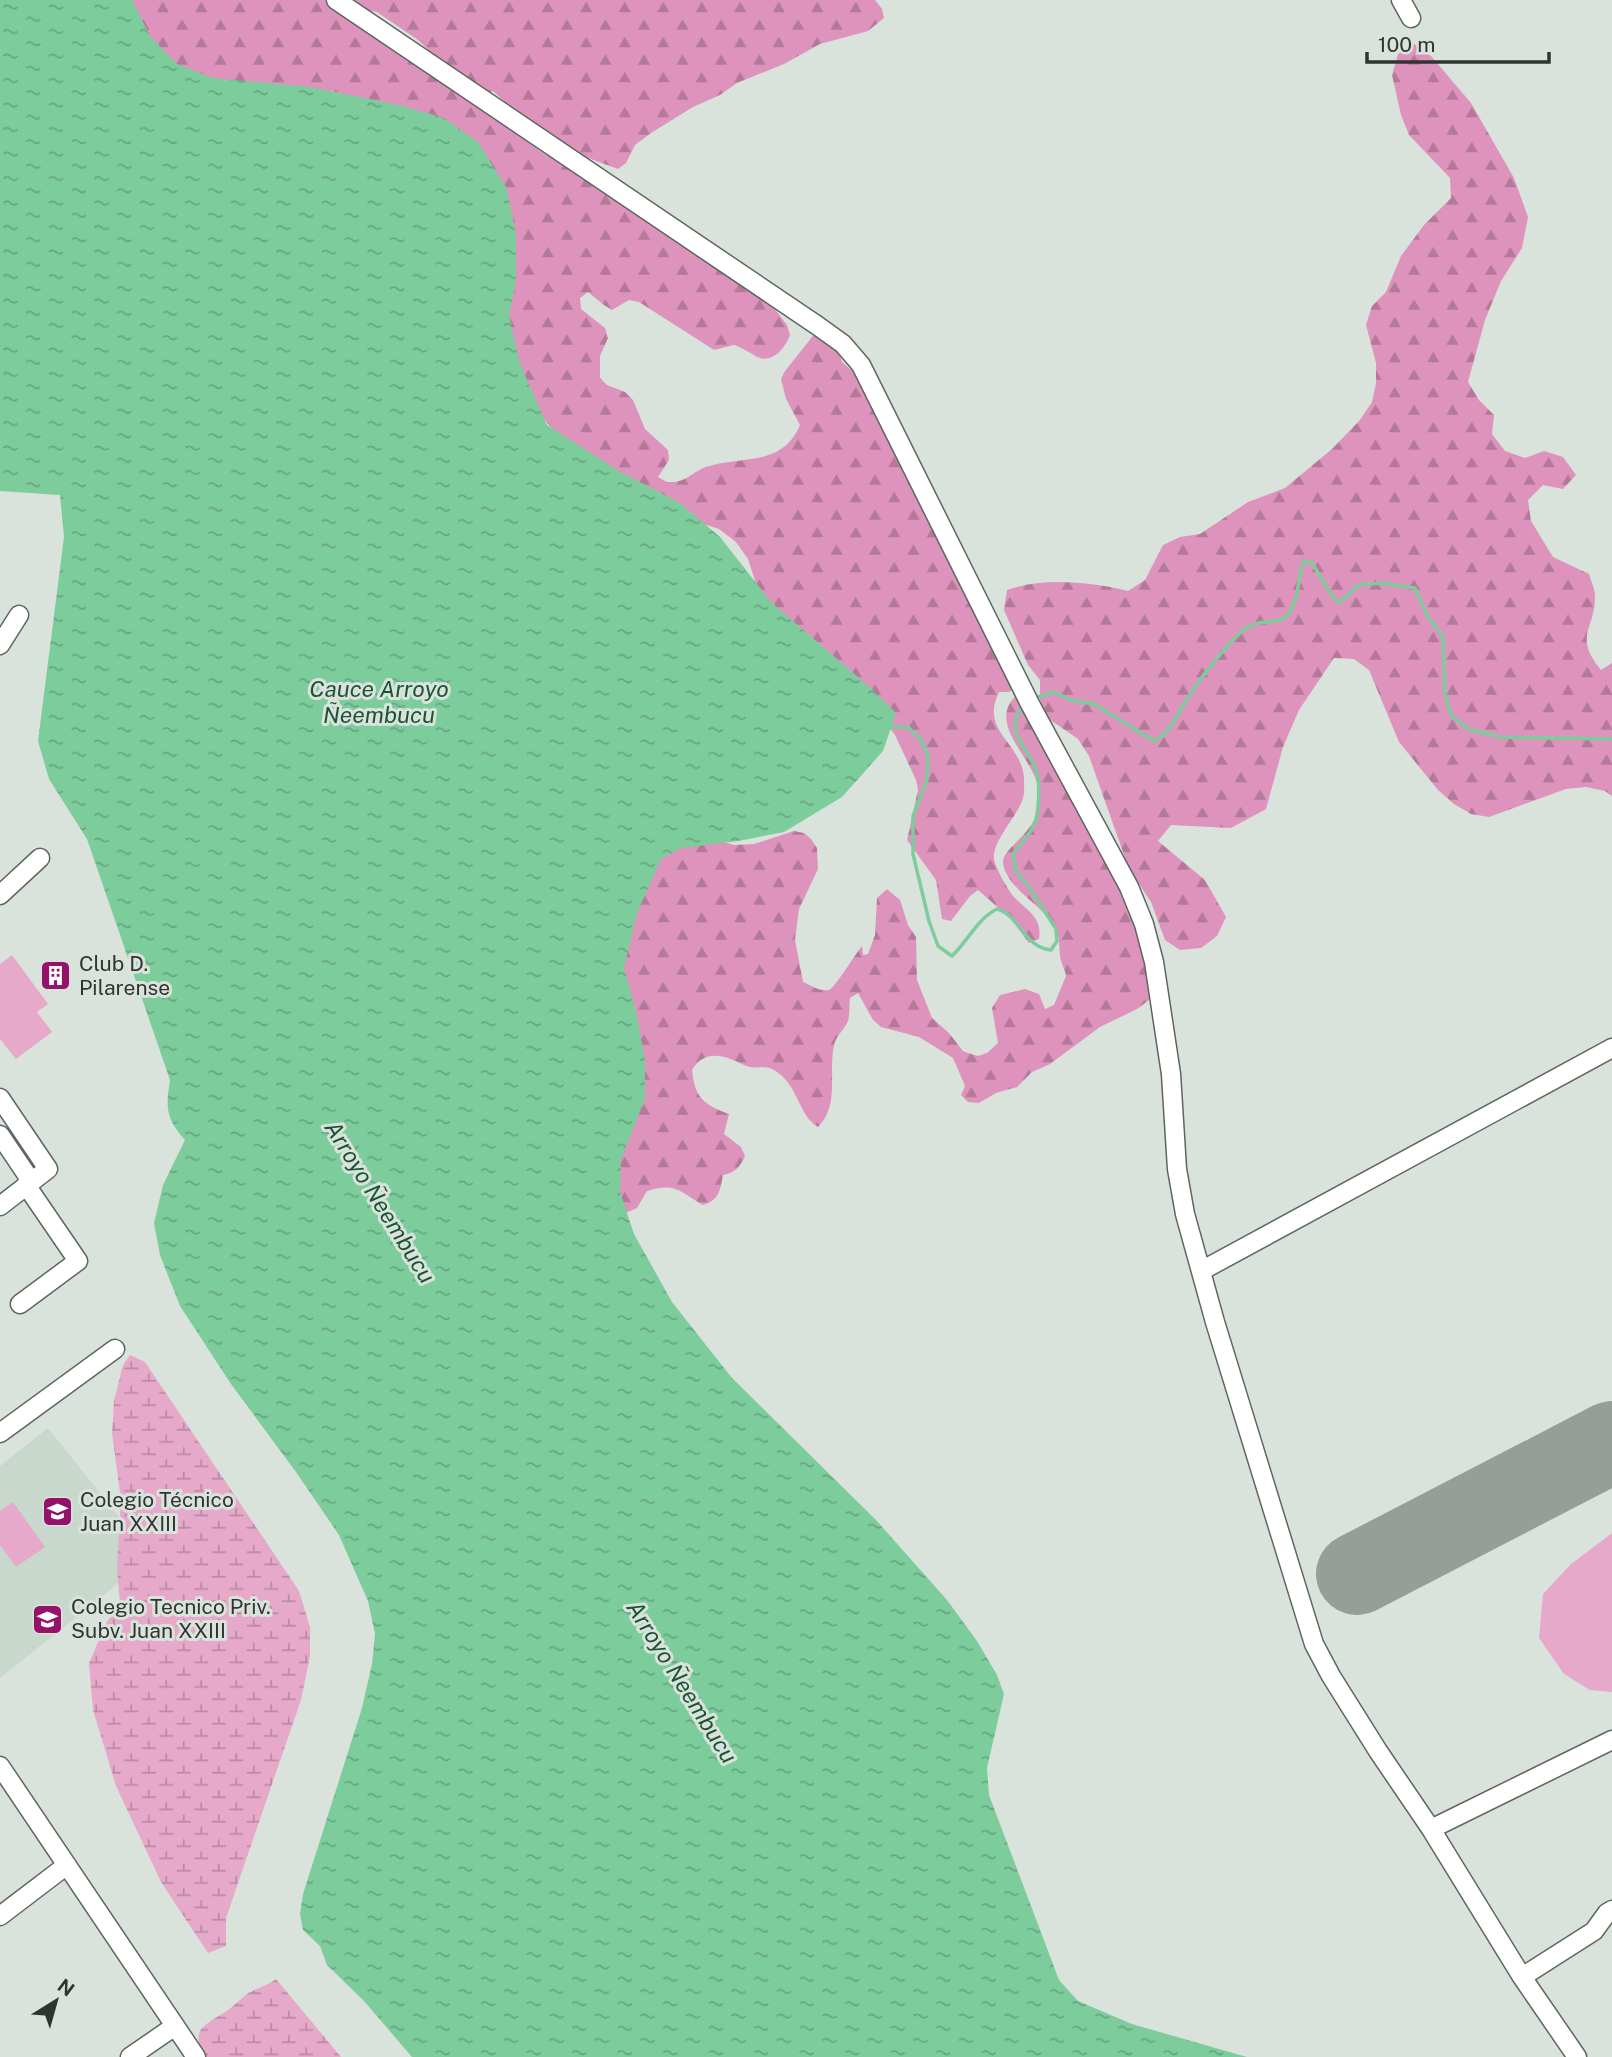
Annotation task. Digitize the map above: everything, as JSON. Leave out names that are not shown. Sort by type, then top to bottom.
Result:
[{"type":"street","points":[[336,0],[843,344],[861,365],[1030,704],[1129,887],[1144,924],[1154,961],[1171,1074],[1177,1169],[1183,1202],[1201,1271],[1314,1644],[1378,1751],[1431,1829],[1522,1977],[1577,2057]]},
{"type":"street","points":[[1401,0],[1411,18]]},
{"type":"street","points":[[0,645],[19,615]]},
{"type":"street","points":[[0,895],[40,858]]},
{"type":"street","points":[[1201,1271],[1612,1048]]},
{"type":"street","points":[[0,1098],[48,1169],[0,1206]]},
{"type":"street","points":[[0,1135],[78,1261],[20,1304]]},
{"type":"street","points":[[0,1433],[115,1349]]},
{"type":"street","points":[[1431,1829],[1612,1740]]},
{"type":"street","points":[[0,1766],[196,2057]]},
{"type":"street","points":[[0,1916],[67,1865]]},
{"type":"street","points":[[1522,1977],[1594,1931],[1612,1910]]},
{"type":"street","points":[[130,2057],[175,2026]]},
{"type":"shaded area","name":"Colegio Técnico Juan XXIII","points":[[48,1428],[151,1557],[0,1678],[0,1466]]},
{"type":"green space","points":[[87,0],[324,0],[375,30],[544,154],[573,166],[634,209],[650,225],[673,235],[774,308],[787,325],[790,335],[779,352],[765,359],[734,345],[714,350],[639,302],[629,300],[612,310],[588,292],[580,298],[581,309],[605,328],[608,338],[600,356],[600,378],[607,385],[625,392],[633,400],[645,429],[668,450],[669,460],[658,477],[667,482],[684,479],[706,467],[759,458],[782,448],[792,439],[800,425],[786,399],[781,379],[785,371],[816,332],[839,352],[842,362],[857,375],[1018,686],[1009,692],[999,692],[994,706],[994,717],[1022,767],[1024,796],[999,840],[994,856],[1010,892],[1036,919],[1040,931],[1039,939],[1029,943],[1011,919],[978,890],[951,921],[942,919],[936,880],[907,840],[918,790],[895,735],[882,718],[845,689],[757,587],[748,559],[736,542],[719,529],[700,523],[556,433],[536,410],[370,103],[331,91],[282,108],[64,21]]},
{"type":"green space","points":[[355,0],[875,0],[882,9],[884,18],[868,31],[820,44],[693,107],[635,145],[626,163],[618,169],[580,155],[516,112],[493,91],[490,92],[447,67],[418,40]]},
{"type":"green space","points":[[1414,44],[1431,56],[1471,103],[1514,178],[1528,217],[1522,248],[1501,281],[1485,320],[1468,382],[1479,400],[1494,415],[1492,434],[1505,451],[1525,458],[1544,451],[1563,457],[1576,475],[1563,489],[1543,485],[1528,500],[1531,521],[1553,557],[1589,574],[1594,588],[1594,608],[1587,641],[1588,649],[1601,670],[1612,663],[1612,796],[1605,791],[1586,787],[1566,789],[1489,817],[1471,814],[1438,790],[1399,742],[1369,670],[1354,659],[1334,658],[1299,710],[1283,747],[1266,809],[1231,828],[1171,825],[1158,841],[1205,880],[1226,917],[1217,936],[1201,948],[1180,950],[1165,940],[1151,902],[1129,869],[1089,756],[1078,739],[1046,717],[1040,699],[1040,680],[1028,665],[1004,610],[1007,590],[1036,583],[1067,582],[1128,591],[1145,580],[1163,545],[1180,537],[1200,534],[1248,502],[1285,488],[1332,449],[1360,420],[1372,402],[1376,383],[1376,363],[1366,325],[1372,306],[1386,292],[1401,256],[1424,225],[1451,198],[1450,178],[1409,135],[1401,115],[1392,75],[1398,54]]},
{"type":"green space","points":[[1018,694],[1140,915],[1153,997],[1137,1009],[1100,1027],[1050,1064],[1032,1072],[1017,1087],[996,1093],[979,1103],[968,1102],[961,1095],[965,1086],[953,1058],[919,1037],[881,1027],[873,1020],[858,993],[850,998],[848,1021],[834,1045],[831,1099],[825,1118],[818,1127],[807,1117],[789,1084],[772,1069],[750,1067],[723,1057],[709,1056],[697,1063],[692,1070],[695,1087],[707,1103],[729,1114],[724,1134],[741,1147],[745,1156],[743,1160],[734,1171],[723,1175],[718,1194],[708,1203],[703,1205],[671,1188],[657,1188],[647,1191],[637,1208],[628,1212],[618,1211],[608,979],[658,850],[717,840],[734,845],[754,844],[794,831],[804,833],[817,848],[818,869],[799,909],[795,940],[803,982],[829,990],[862,946],[863,955],[868,954],[875,935],[877,898],[887,889],[900,900],[908,925],[916,937],[917,980],[932,1018],[968,1053],[978,1056],[987,1053],[998,1043],[992,1008],[1000,995],[1025,989],[1039,994],[1045,1009],[1054,1005],[1066,976],[1057,932],[1048,918],[1010,880],[1003,863],[1009,850],[1030,827],[1039,804],[1039,790],[1035,778],[1008,728],[1006,717],[1009,705]]},
{"type":"green space","points":[[12,955],[48,1004],[37,1012],[52,1032],[16,1059],[0,1039],[0,964]]},
{"type":"green space","points":[[130,1355],[145,1362],[299,1591],[310,1627],[310,1656],[301,1700],[226,1918],[226,1946],[208,1953],[161,1882],[116,1786],[93,1710],[89,1663],[107,1622],[120,1604],[117,1567],[121,1500],[112,1433],[114,1401],[123,1365]]},
{"type":"green space","points":[[13,1502],[45,1547],[16,1567],[0,1545],[0,1511]]},
{"type":"green space","points":[[1612,1533],[1612,1692],[1590,1690],[1564,1674],[1539,1638],[1543,1594],[1571,1564]]},
{"type":"green space","points":[[276,1979],[341,2057],[206,2057],[199,2040],[201,2029],[247,1994]]},
{"type":"water","name":"Cauce Arroyo Ñeembucu","points":[[0,0],[132,0],[150,36],[177,64],[213,78],[310,87],[399,105],[444,118],[478,142],[506,187],[516,233],[516,280],[509,315],[520,364],[547,425],[617,470],[680,503],[720,537],[771,602],[896,713],[883,751],[842,797],[784,832],[681,848],[661,859],[637,913],[624,968],[636,1011],[645,1061],[645,1099],[621,1159],[620,1192],[634,1234],[672,1302],[732,1378],[876,1520],[947,1600],[977,1641],[997,1675],[1004,1694],[987,1768],[989,1795],[1059,1980],[1078,2001],[1132,2024],[1247,2057],[412,2057],[364,2001],[327,1965],[320,1946],[303,1930],[300,1914],[303,1894],[362,1708],[372,1664],[375,1634],[368,1601],[339,1535],[231,1384],[180,1306],[160,1255],[154,1223],[163,1185],[185,1140],[168,1112],[170,1080],[87,839],[49,779],[38,741],[64,537],[60,495],[0,491]]},
{"type":"waterway","points":[[1035,698],[1054,692],[1070,700],[1094,704],[1154,741],[1160,738],[1205,673],[1241,632],[1254,624],[1279,620],[1289,613],[1295,601],[1304,561],[1311,562],[1339,603],[1359,585],[1381,583],[1415,588],[1428,617],[1443,637],[1445,693],[1451,715],[1468,729],[1500,737],[1612,739]]},
{"type":"waterway","points":[[886,727],[908,727],[921,740],[928,756],[927,779],[913,816],[913,854],[929,921],[938,946],[952,956],[978,924],[997,909],[1005,912],[1034,944],[1051,950],[1057,941],[1056,929],[1027,884],[1016,872],[1013,854],[1033,827],[1038,805],[1037,774],[1016,733],[1017,716],[1023,706]]},
{"type":"runway","points":[[1357,1574],[1612,1442]]},
{"type":"place","name":"Club D. Pilarense","points":[[56,976]]},
{"type":"place","name":"Colegio Técnico Juan XXIII","points":[[57,1512]]},
{"type":"place","name":"Colegio Tecnico Priv. Subv. Juan XXIII","points":[[48,1619]]},
{"type":"water label","name":"Arroyo Ñeembucu","points":[[380,1202]]},
{"type":"water label","name":"Arroyo Ñeembucu","points":[[682,1682]]}]
